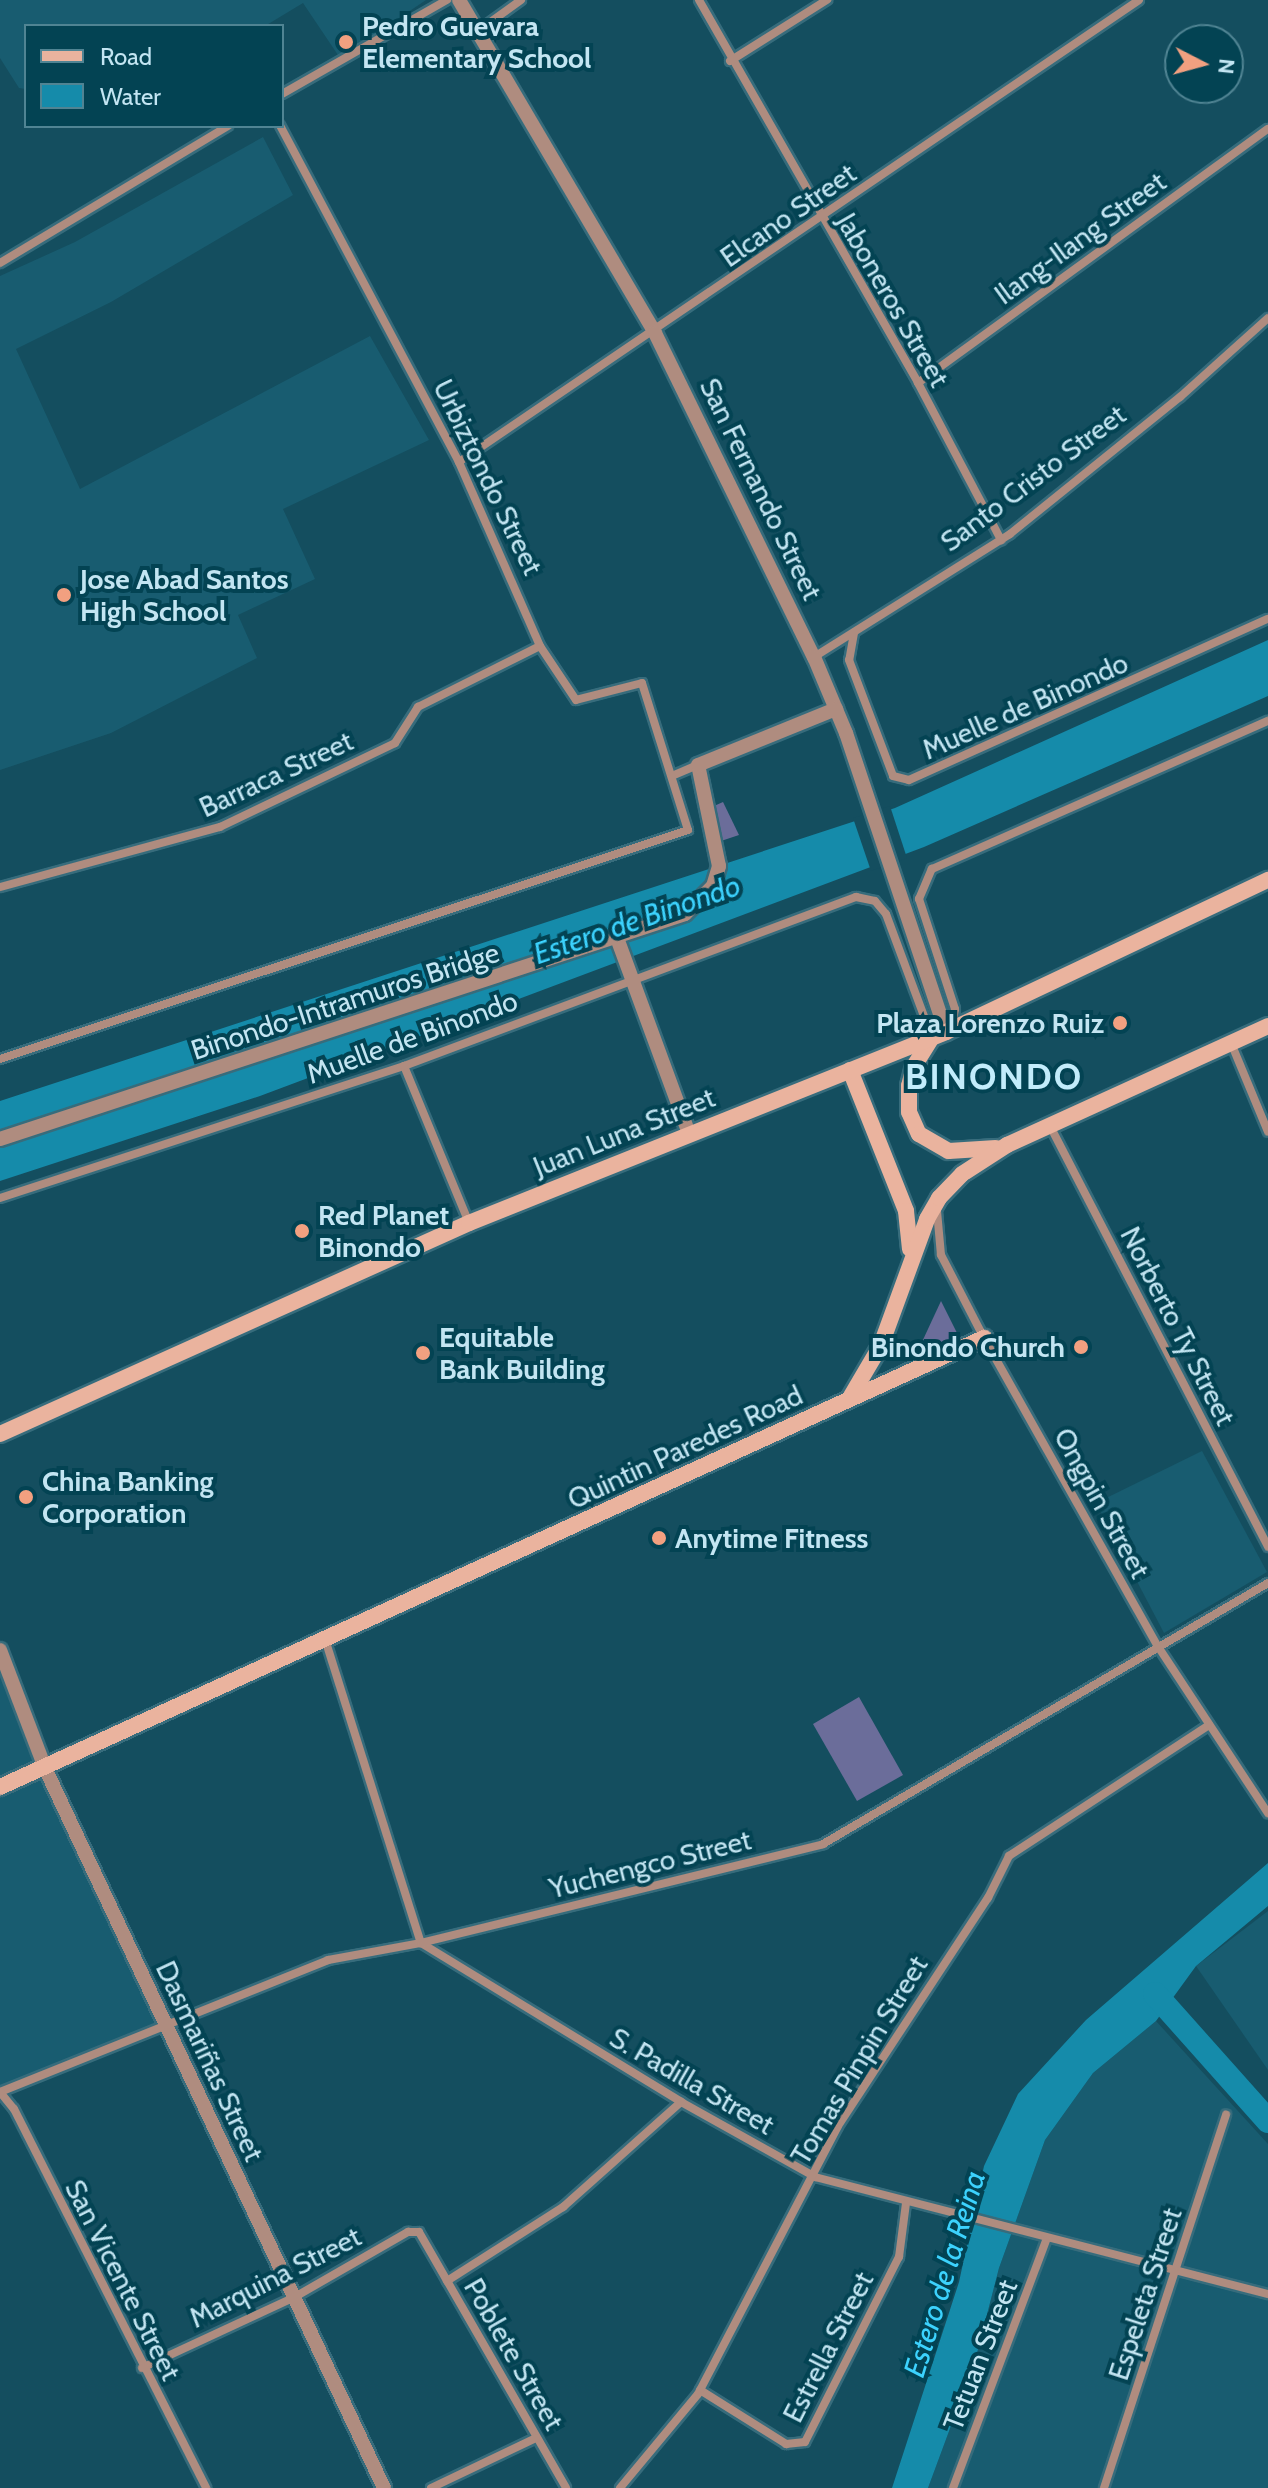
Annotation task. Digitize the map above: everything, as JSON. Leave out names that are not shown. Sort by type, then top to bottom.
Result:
[{"type":"main road","name":"Juan Luna Street","points":[[0,1434],[469,1223],[939,1035],[1268,880]]},
{"type":"main road","points":[[850,1398],[881,1345],[909,1266],[939,1198],[962,1174],[1007,1145],[1268,1026]]},
{"type":"main road","points":[[939,1035],[914,1066],[909,1086],[909,1112],[919,1134],[949,1151],[1007,1145]]},
{"type":"main road","points":[[850,1070],[906,1211],[909,1266]]},
{"type":"main road","name":"Quintin Paredes Road","points":[[0,1787],[984,1338]]},
{"type":"street","points":[[284,93],[447,0]]},
{"type":"street","name":"San Fernando Street","points":[[459,0],[655,333],[814,657],[849,742],[930,985],[939,1035]]},
{"type":"street","points":[[478,31],[521,0]]},
{"type":"street","name":"Jaboneros Street","points":[[699,0],[730,61],[918,383],[1001,540]]},
{"type":"street","points":[[730,61],[827,0]]},
{"type":"street","name":"Elcano Street","points":[[459,462],[655,333],[1139,0]]},
{"type":"street","points":[[0,263],[225,128]]},
{"type":"street","name":"Urbiztondo Street","points":[[281,128],[459,462],[540,646],[576,700],[642,683],[674,775]]},
{"type":"street","name":"Ilang-Ilang Street","points":[[918,383],[1268,129]]},
{"type":"street","name":"Santo Cristo Street","points":[[814,657],[1001,540],[1180,397],[1268,318]]},
{"type":"street","name":"Muelle de Binondo","points":[[854,633],[849,660],[893,776],[909,780],[1268,619]]},
{"type":"street","name":"Barraca Street","points":[[0,887],[220,827],[395,743],[418,707],[540,646]]},
{"type":"street","points":[[0,1059],[684,834],[690,824],[674,775],[836,709]]},
{"type":"street","points":[[939,1035],[955,1009],[919,899],[932,869],[1268,721]]},
{"type":"street","name":"Binondo-Intramuros Bridge","points":[[0,1139],[685,914],[699,904],[713,886],[719,866],[698,765]]},
{"type":"street","name":"Muelle de Binondo","points":[[0,1198],[404,1066],[628,974],[856,897],[866,898],[886,914],[939,1035]]},
{"type":"street","points":[[617,938],[689,1134]]},
{"type":"street","points":[[1231,1043],[1268,1132]]},
{"type":"street","points":[[404,1066],[469,1223]]},
{"type":"street","name":"Norberto Ty Street","points":[[1049,1125],[1268,1547]]},
{"type":"street","name":"Ongpin Street","points":[[939,1198],[941,1255],[984,1338],[1159,1648],[1268,1813]]},
{"type":"street","name":"Yuchengco Street","points":[[0,2092],[328,1960],[421,1943],[823,1844],[1268,1583]]},
{"type":"street","points":[[325,1639],[421,1943]]},
{"type":"street","name":"Dasmariñas Street","points":[[0,1650],[45,1768],[384,2488]]},
{"type":"street","name":"Tomas Pinpin Street","points":[[620,2488],[700,2390],[815,2177],[838,2126],[988,1898],[1009,1856],[1209,1725]]},
{"type":"street","name":"S. Padilla Street","points":[[421,1943],[681,2102],[815,2177],[906,2203],[1268,2294]]},
{"type":"street","name":"San Vicente Street","points":[[0,2092],[14,2109],[142,2368],[206,2488]]},
{"type":"street","points":[[447,2281],[563,2207],[681,2102]]},
{"type":"street","name":"Espeleta Street","points":[[1104,2488],[1226,2114]]},
{"type":"street","name":"Estrella Street","points":[[700,2390],[786,2444],[805,2442],[899,2257],[906,2203]]},
{"type":"street","name":"Marquina Street","points":[[142,2368],[293,2298],[408,2232],[427,2240]]},
{"type":"street","name":"Tetuan Street","points":[[953,2488],[1047,2238]]},
{"type":"street","name":"Poblete Street","points":[[427,2240],[447,2281],[566,2488]]},
{"type":"street","points":[[431,2488],[536,2438]]},
{"type":"shaded area","name":"Pedro Guevara Elementary School","points":[[0,0],[426,0],[340,58],[303,3],[268,24],[24,24],[24,89],[19,88],[0,58]]},
{"type":"shaded area","points":[[263,137],[293,195],[111,302],[16,349],[80,489],[370,336],[429,440],[283,509],[315,579],[238,615],[257,658],[111,733],[0,770],[0,276],[75,242]]},
{"type":"shaded area","points":[[723,802],[739,835],[721,841],[714,806]]},
{"type":"shaded area","points":[[941,1301],[958,1335],[915,1357]]},
{"type":"shaded area","points":[[1202,1451],[1267,1572],[1164,1633],[1096,1503]]},
{"type":"shaded area","points":[[0,1650],[163,2024],[0,2092]]},
{"type":"shaded area","points":[[859,1697],[903,1775],[857,1801],[813,1724]]},
{"type":"shaded area","points":[[1268,1911],[1268,2070],[1196,1966]]},
{"type":"shaded area","points":[[1156,2021],[1268,2144],[1268,2488],[928,2488],[975,2361],[999,2268],[1045,2140],[1093,2073]]},
{"type":"water","name":"Estero de Binondo","points":[[1268,640],[1268,696],[924,847],[260,1096],[0,1181],[0,1101],[895,808]]},
{"type":"water","points":[[1268,1863],[1268,1906],[1196,1966],[1156,2021],[1093,2073],[1045,2140],[999,2268],[975,2361],[928,2488],[892,2488],[959,2282],[984,2166],[1018,2094],[1086,2020]]},
{"type":"pier","points":[[890,806],[907,858],[871,871],[853,818]]},
{"type":"waterway","points":[[1155,1994],[1268,2121]]},
{"type":"place","name":"Pedro Guevara Elementary School","points":[[346,42]]},
{"type":"place","name":"Jose Abad Santos High School","points":[[64,595]]},
{"type":"place","name":"Plaza Lorenzo Ruiz","points":[[1120,1023]]},
{"type":"place","name":"Red Planet Binondo","points":[[302,1231]]},
{"type":"place","name":"Binondo Church","points":[[1081,1347]]},
{"type":"place","name":"Equitable Bank Building","points":[[423,1353]]},
{"type":"place","name":"China Banking Corporation","points":[[26,1497]]},
{"type":"place","name":"Anytime Fitness","points":[[659,1538]]},
{"type":"district","name":"BINONDO","points":[[994,1077]]},
{"type":"water label","name":"Estero de la Reina","points":[[945,2274]]}]
